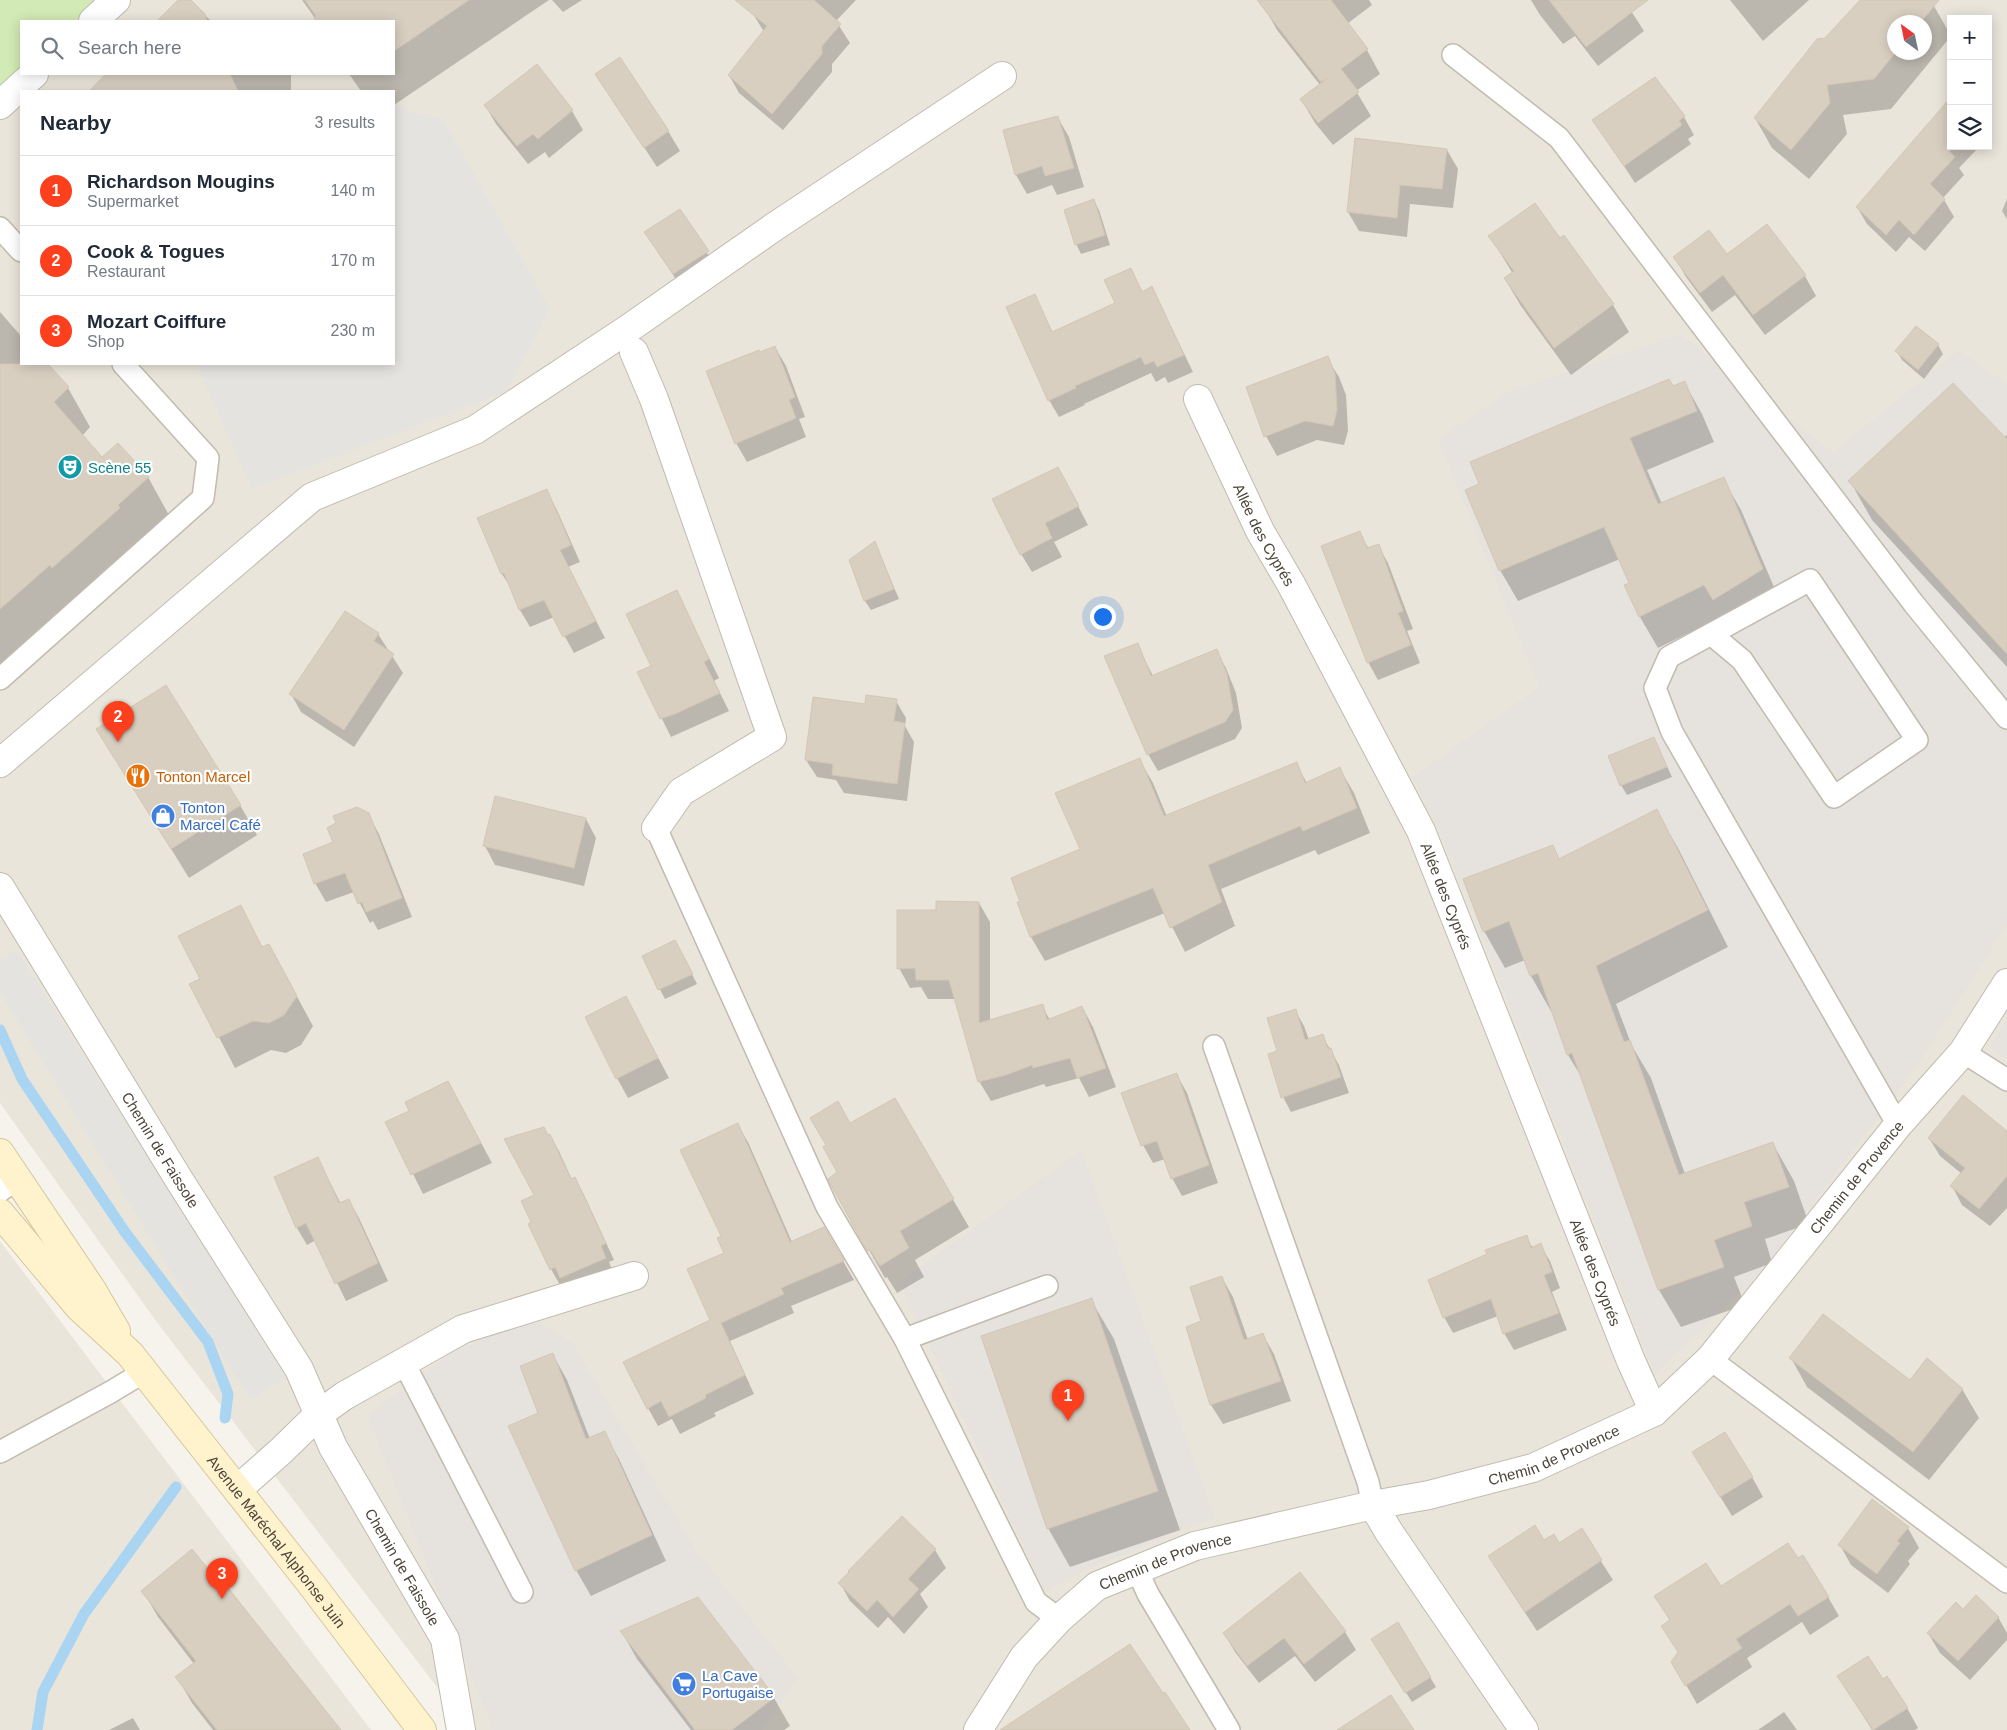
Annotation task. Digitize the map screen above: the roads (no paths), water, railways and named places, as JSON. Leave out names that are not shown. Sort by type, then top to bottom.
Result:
[{"type":"main road","name":"Avenue Maréchal Alphonse Juin","points":[[0,1153],[9,1185],[92,1290],[137,1363],[238,1489],[422,1730]]},
{"type":"main road","name":"Avenue Maréchal Alphonse Juin","points":[[0,1213],[78,1307],[137,1363]]},
{"type":"street","points":[[94,20],[116,0]]},
{"type":"street","points":[[0,105],[33,75]]},
{"type":"street","points":[[0,763],[312,498],[476,430],[628,329],[774,227],[1002,76]]},
{"type":"street","points":[[634,352],[654,399],[772,737],[681,792],[656,828]]},
{"type":"street","name":"Allée des Cyprés","points":[[1198,399],[1260,531],[1291,584],[1421,831],[1631,1361],[1654,1412]]},
{"type":"street","name":"Chemin de Faissole","points":[[0,887],[168,1162],[299,1369],[333,1447],[444,1639],[461,1730]]},
{"type":"street","name":"Chemin de Provence","points":[[978,1730],[1024,1658],[1060,1619],[1097,1586],[1195,1546],[1373,1505],[1429,1495],[1533,1468],[1654,1412],[1710,1359],[1898,1124],[1963,1052],[2007,984]]},
{"type":"street","points":[[238,1489],[319,1414],[344,1396],[463,1330],[634,1276]]},
{"type":"street","points":[[1373,1505],[1389,1532],[1524,1730]]},
{"type":"lane","points":[[1453,55],[1559,138],[1914,604],[2007,718]]},
{"type":"lane","points":[[0,228],[20,250]]},
{"type":"lane","points":[[0,679],[203,498],[208,458],[123,365]]},
{"type":"lane","points":[[1711,634],[1742,660],[1834,797],[1917,740],[1810,580],[1711,634],[1669,657],[1656,688],[1672,732],[1898,1124]]},
{"type":"lane","points":[[656,828],[827,1207],[905,1338],[1036,1602],[1060,1619]]},
{"type":"lane","points":[[1214,1046],[1368,1482],[1373,1505]]},
{"type":"lane","points":[[1963,1052],[2007,1080]]},
{"type":"lane","points":[[905,1338],[1047,1286]]},
{"type":"lane","points":[[1710,1359],[2007,1582]]},
{"type":"lane","points":[[0,1452],[137,1363]]},
{"type":"lane","points":[[404,1363],[522,1592]]},
{"type":"lane","points":[[1137,1570],[1148,1594],[1229,1730]]},
{"type":"waterway","points":[[0,1030],[22,1079],[125,1232],[208,1342],[228,1394],[225,1418]]},
{"type":"waterway","points":[[37,1730],[43,1692],[84,1614],[176,1487]]},
{"type":"place","name":"Scène 55","points":[[70,467]]},
{"type":"place","name":"Cook & Togues","points":[[118,742]]},
{"type":"place","name":"Tonton Marcel","points":[[138,776]]},
{"type":"place","name":"Tonton Marcel Café","points":[[163,816]]},
{"type":"place","name":"Richardson Mougins","points":[[1068,1421]]},
{"type":"place","name":"Mozart Coiffure","points":[[222,1599]]},
{"type":"place","name":"La Cave Portugaise","points":[[684,1684]]}]
